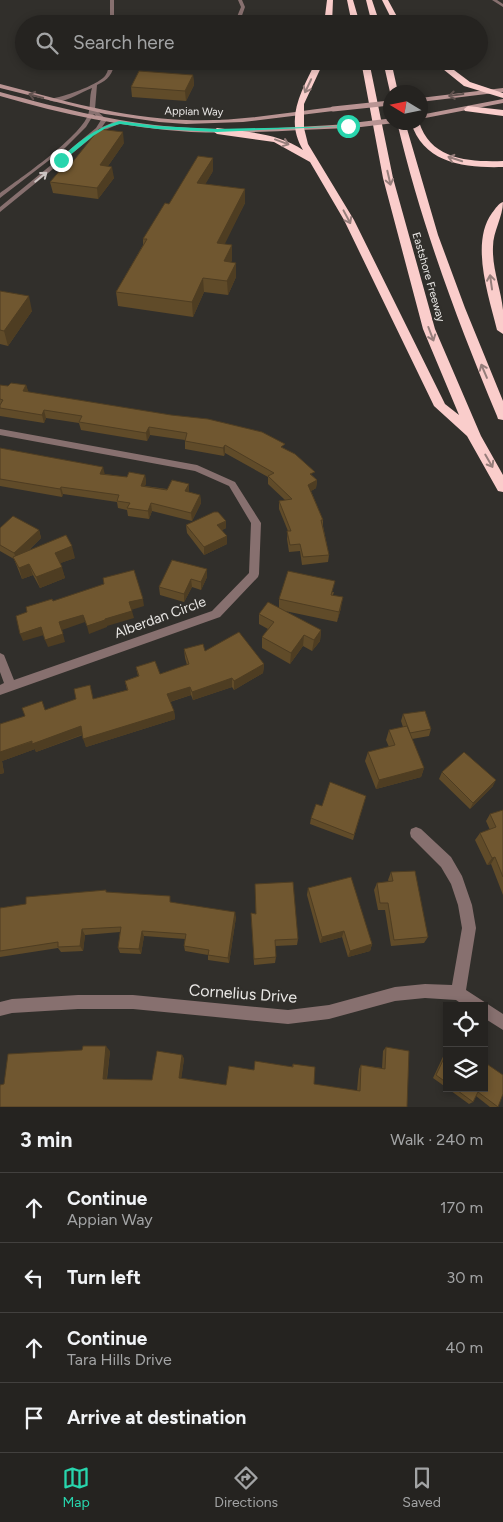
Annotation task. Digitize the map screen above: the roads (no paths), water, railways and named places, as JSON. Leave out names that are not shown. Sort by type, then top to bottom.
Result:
[{"type":"highway","points":[[329,15],[330,0]]},
{"type":"highway","points":[[350,0],[354,15]]},
{"type":"highway","points":[[369,0],[373,15]]},
{"type":"highway","points":[[385,0],[393,15]]},
{"type":"highway","points":[[316,70],[300,104],[300,128],[304,144],[324,174],[353,228],[440,406],[474,436]]},
{"type":"highway","name":"Eastshore Freeway","points":[[367,70],[388,178],[429,329],[474,436],[503,487]]},
{"type":"highway","points":[[388,70],[392,85]]},
{"type":"highway","points":[[390,70],[398,85]]},
{"type":"highway","points":[[449,70],[467,84],[503,96]]},
{"type":"highway","points":[[468,109],[503,113]]},
{"type":"highway","name":"Eastshore Freeway","points":[[403,130],[432,235],[462,318],[503,416]]},
{"type":"highway","points":[[418,130],[424,143],[446,156],[478,164],[503,164]]},
{"type":"highway","points":[[217,131],[282,141],[294,147],[324,174]]},
{"type":"highway","points":[[503,206],[490,224],[487,245],[492,290],[503,330]]},
{"type":"main road","name":"Appian Way","points":[[0,86],[92,110],[156,120],[193,122],[246,121],[299,112],[383,104]]},
{"type":"main road","points":[[428,99],[503,90]]},
{"type":"main road","name":"Appian Way","points":[[0,94],[90,118],[158,127],[217,131],[348,126],[383,122]]},
{"type":"main road","points":[[428,116],[503,101]]},
{"type":"street","points":[[112,0],[112,15]]},
{"type":"street","points":[[240,0],[243,6],[240,15]]},
{"type":"street","points":[[494,0],[503,6]]},
{"type":"street","points":[[52,100],[67,99],[84,89],[95,86],[108,75],[109,70]]},
{"type":"street","points":[[0,196],[68,142],[90,118],[95,86]]},
{"type":"street","points":[[0,210],[91,135],[104,120],[92,110]]},
{"type":"street","points":[[91,135],[119,122]]},
{"type":"street","name":"Alberdan Circle","points":[[0,432],[197,468],[232,484],[256,523],[254,574],[216,614],[6,688]]},
{"type":"street","points":[[0,658],[6,688]]},
{"type":"street","points":[[416,833],[446,862],[457,881],[466,905],[469,928],[458,993]]},
{"type":"street","name":"Cornelius Drive","points":[[0,1009],[12,1006],[78,1002],[133,1002],[288,1017],[329,1012],[395,994],[424,991],[458,993],[473,1002]]},
{"type":"street","points":[[488,1012],[503,1023]]}]
